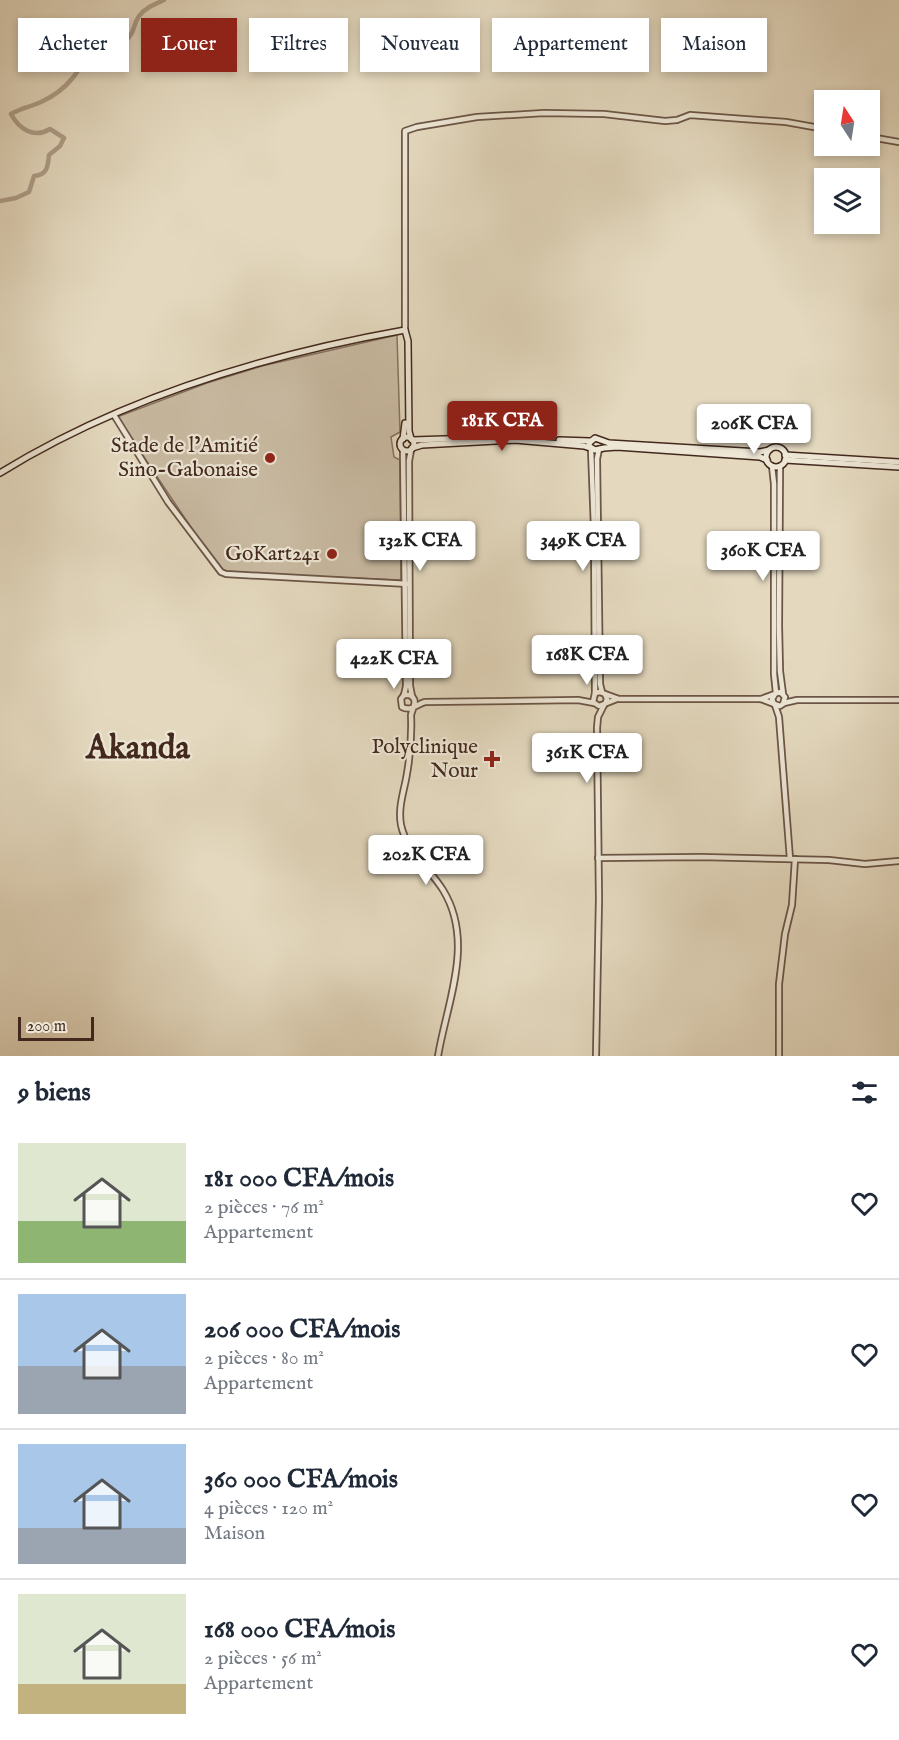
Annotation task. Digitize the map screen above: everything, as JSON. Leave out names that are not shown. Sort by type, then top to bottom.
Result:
[{"type":"main road","points":[[0,473],[33,453],[114,415],[197,382],[269,359],[326,345],[406,332]]},
{"type":"main road","points":[[406,332],[405,430],[400,444],[403,450],[422,445],[495,440],[559,443],[591,449],[616,447],[750,456],[767,460],[772,466],[780,465],[785,457]]},
{"type":"main road","points":[[406,332],[409,431],[414,444],[412,449]]},
{"type":"main road","points":[[403,439],[407,437],[412,439],[495,437],[590,441],[595,438],[609,443],[729,451],[763,452],[778,447],[785,457]]},
{"type":"main road","points":[[590,441],[591,449]]},
{"type":"main road","points":[[599,449],[600,441]]},
{"type":"main road","points":[[767,460],[769,450]]},
{"type":"main road","points":[[785,457],[899,465]]},
{"type":"street","points":[[406,332],[405,131],[477,117],[544,113],[604,114],[665,121],[677,120],[690,115],[786,122],[814,127]]},
{"type":"street","points":[[880,139],[899,142]]},
{"type":"street","points":[[114,415],[168,502],[220,572],[407,584]]},
{"type":"street","points":[[411,723],[400,703],[406,686],[409,461],[412,449]]},
{"type":"street","points":[[591,449],[595,704],[598,717],[596,1056]]},
{"type":"street","points":[[598,717],[607,699],[600,684],[597,459],[599,449]]},
{"type":"street","points":[[403,450],[410,686],[415,703],[411,715],[410,753],[400,811],[402,830],[447,897],[454,914],[458,939],[457,965],[438,1056]]},
{"type":"street","points":[[779,717],[784,703],[780,672],[779,626],[780,465]]},
{"type":"street","points":[[772,466],[775,694],[772,699],[779,717],[793,859],[792,905],[785,934],[781,969],[779,1056]]},
{"type":"street","points":[[578,700],[604,693],[619,699]]},
{"type":"street","points":[[404,695],[425,702],[578,700],[605,704],[619,699],[761,699],[775,694],[797,700]]},
{"type":"street","points":[[761,699],[775,704],[797,700],[899,700]]},
{"type":"street","points":[[405,709],[425,702]]},
{"type":"street","points":[[598,858],[793,859],[870,864],[899,861]]},
{"type":"shaded area","name":"Stade de l’Amitié Sino-Gabonaise","points":[[397,335],[400,432],[391,437],[394,457],[400,460],[401,580],[228,573],[217,566],[117,417],[207,383],[262,366]]},
{"type":"waterway","points":[[0,201],[16,198],[29,192],[34,176],[44,172],[49,155],[60,146],[64,138],[50,129],[38,133],[28,131],[18,124],[11,114],[41,102],[61,90],[80,68],[95,39],[103,36],[125,41],[131,35],[141,13],[164,0]]},
{"type":"place","name":"Stade de l’Amitié Sino-Gabonaise","points":[[270,458]]},
{"type":"place","name":"GoKart241","points":[[332,554]]},
{"type":"place","name":"Polyclinique Nour","points":[[492,759]]},
{"type":"district","name":"Akanda","points":[[138,749]]}]
